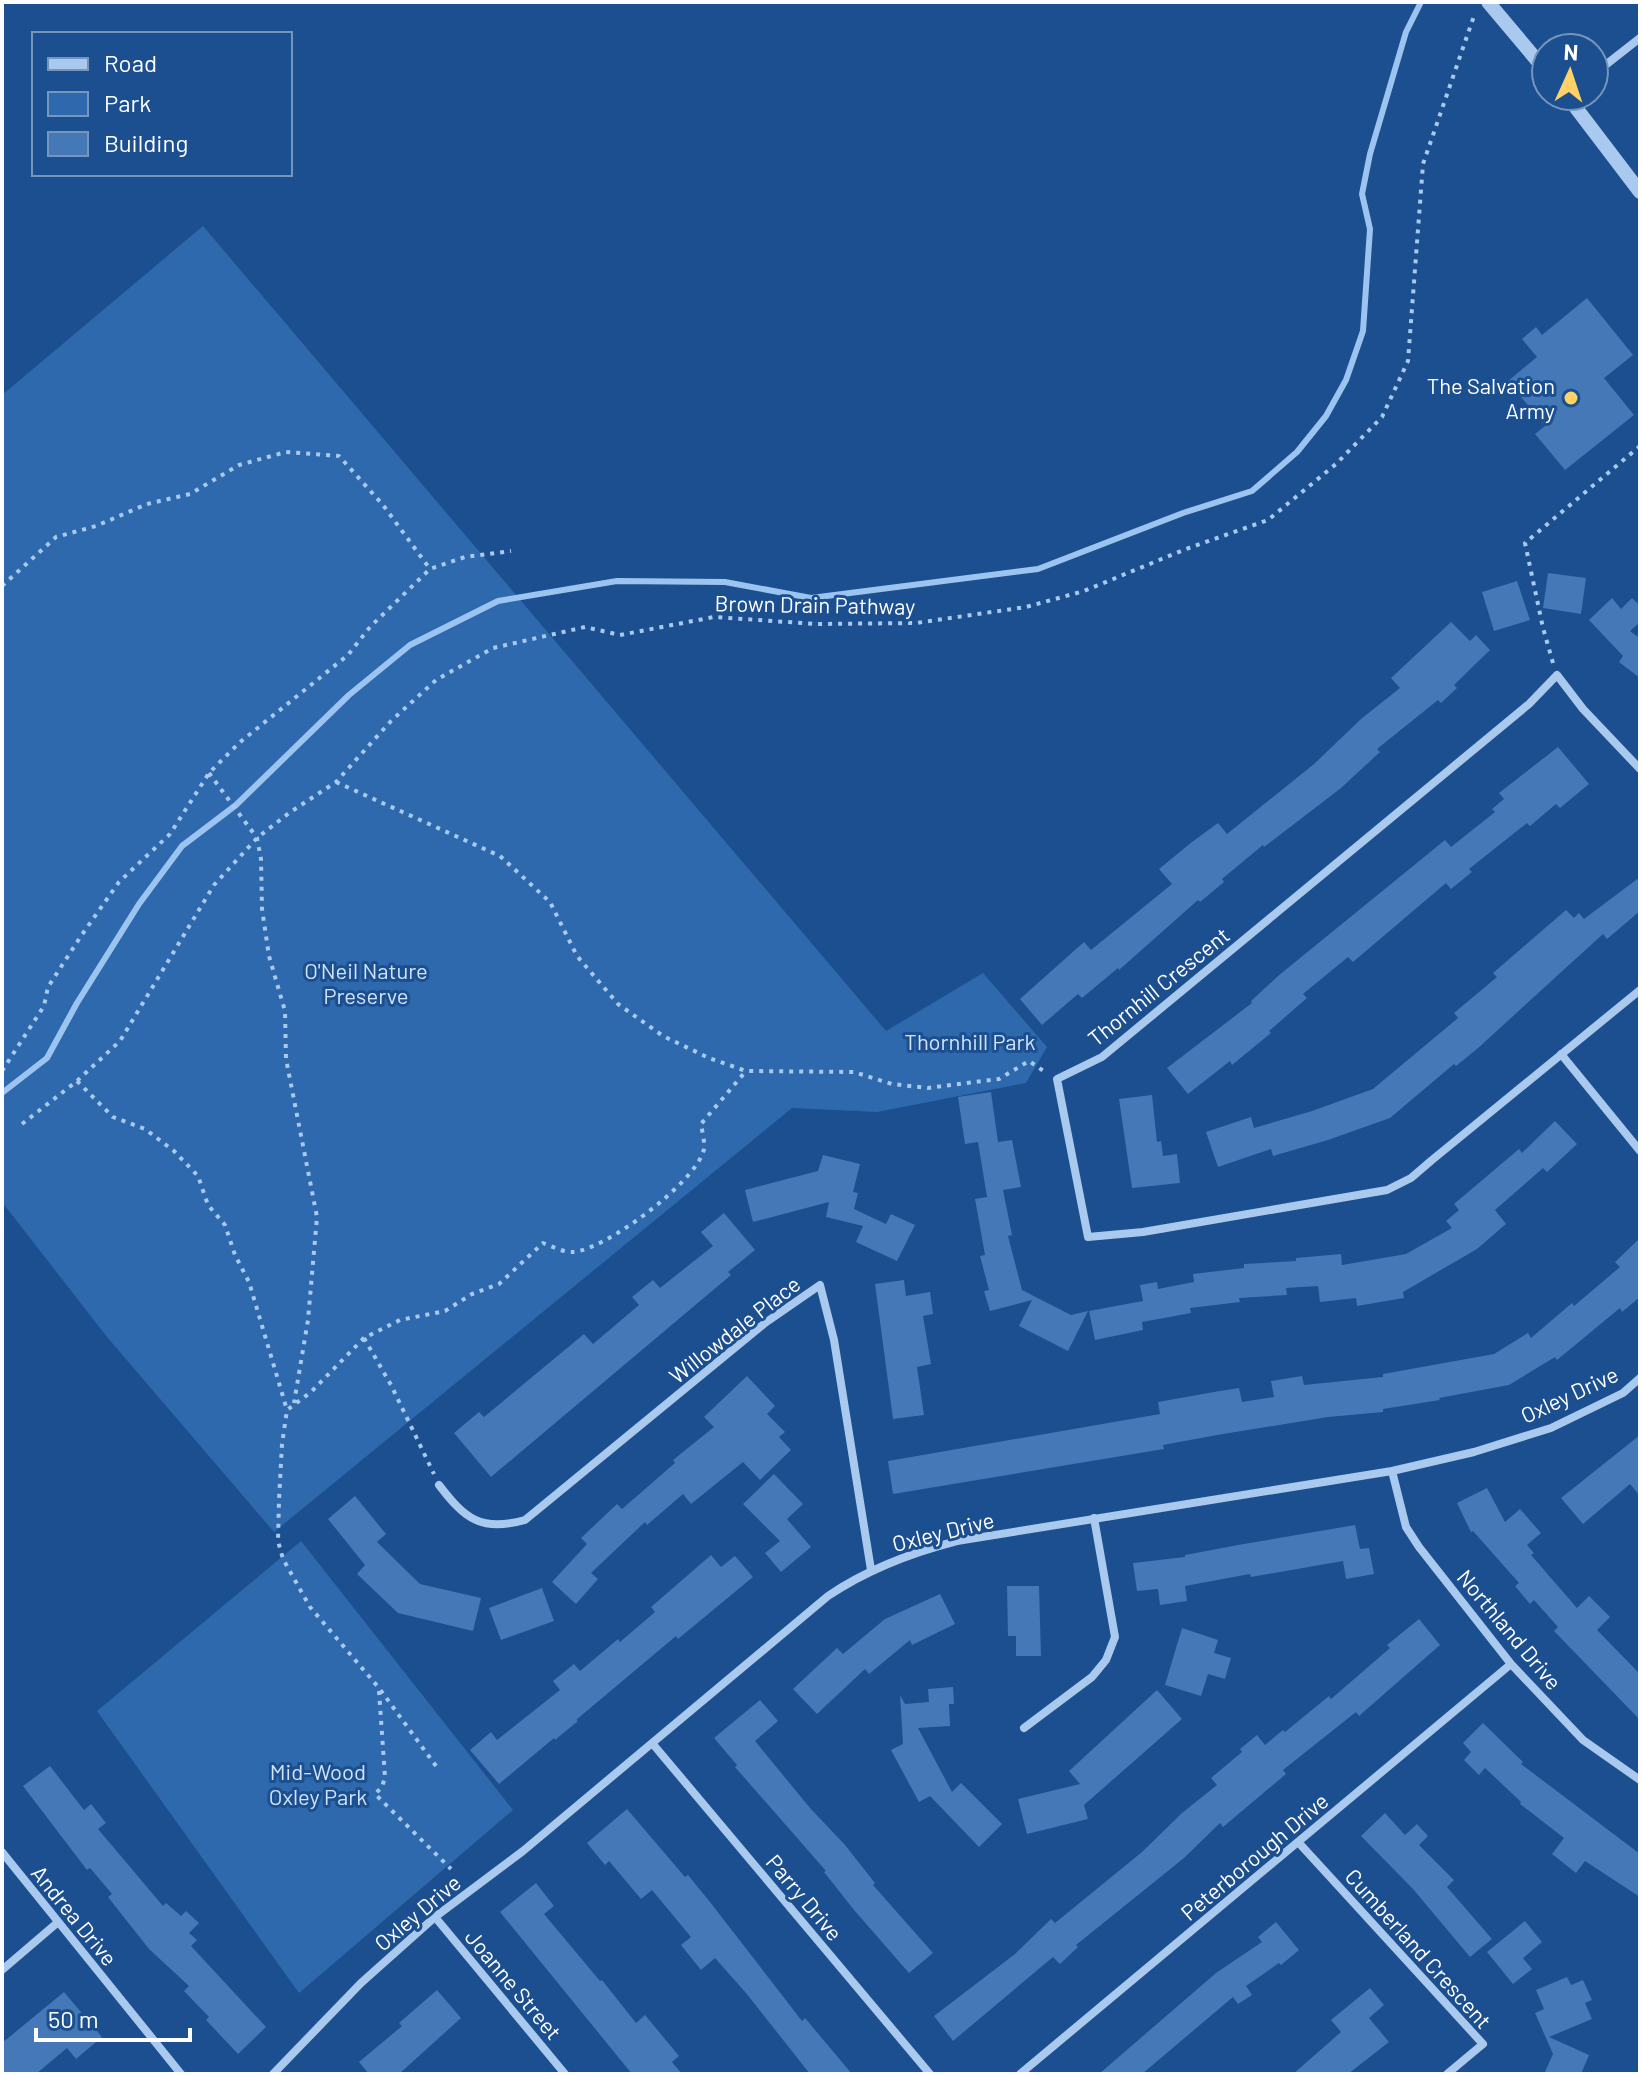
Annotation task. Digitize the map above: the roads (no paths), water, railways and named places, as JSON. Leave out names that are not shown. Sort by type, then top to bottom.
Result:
[{"type":"street","points":[[1488,2],[1530,52]]},
{"type":"street","points":[[1610,61],[1640,38]]},
{"type":"street","points":[[1579,112],[1640,192]]},
{"type":"street","name":"Thornhill Crescent","points":[[1561,1054],[1411,1178],[1387,1190],[1143,1232],[1088,1237],[1057,1079],[1102,1057],[1529,704],[1557,675],[1583,709],[1640,769]]},
{"type":"street","points":[[1640,990],[1561,1054],[1640,1151]]},
{"type":"street","name":"Willowdale Place","points":[[439,1485],[459,1510],[473,1519],[491,1525],[525,1520],[765,1323],[820,1285],[834,1340],[871,1570]]},
{"type":"street","name":"Oxley Drive","points":[[273,2074],[361,1983],[435,1917],[523,1851],[828,1596],[871,1570],[914,1552],[957,1541],[1392,1471],[1474,1452],[1551,1428],[1623,1393],[1640,1378]]},
{"type":"street","name":"Northland Drive","points":[[1392,1471],[1406,1527],[1511,1664],[1583,1740],[1640,1780]]},
{"type":"street","points":[[1024,1728],[1092,1677],[1106,1660],[1115,1637],[1094,1518]]},
{"type":"street","name":"Peterborough Drive","points":[[1020,2074],[1511,1664]]},
{"type":"street","name":"Parry Drive","points":[[652,1743],[930,2074]]},
{"type":"street","name":"Cumberland Crescent","points":[[1299,1843],[1483,2044],[1447,2074]]},
{"type":"street","name":"Andrea Drive","points":[[2,1852],[181,2074]]},
{"type":"street","name":"Joanne Street","points":[[435,1917],[565,2074]]},
{"type":"street","points":[[2,1970],[57,1923]]},
{"type":"waterway","points":[[2,1093],[47,1058],[77,1003],[139,904],[182,846],[236,805],[349,695],[410,645],[498,601],[617,581],[725,582],[811,598],[1038,569],[1183,513],[1252,491],[1297,452],[1326,416],[1346,380],[1363,331],[1370,229],[1362,194],[1370,154],[1406,32],[1421,2]]},
{"type":"place","name":"The Salvation Army","points":[[1571,398]]},
{"type":"park label","name":"O'Neil Nature Preserve","points":[[366,982]]},
{"type":"park label","name":"Thornhill Park","points":[[970,1041]]},
{"type":"park label","name":"Mid-Wood Oxley Park","points":[[318,1784]]}]
